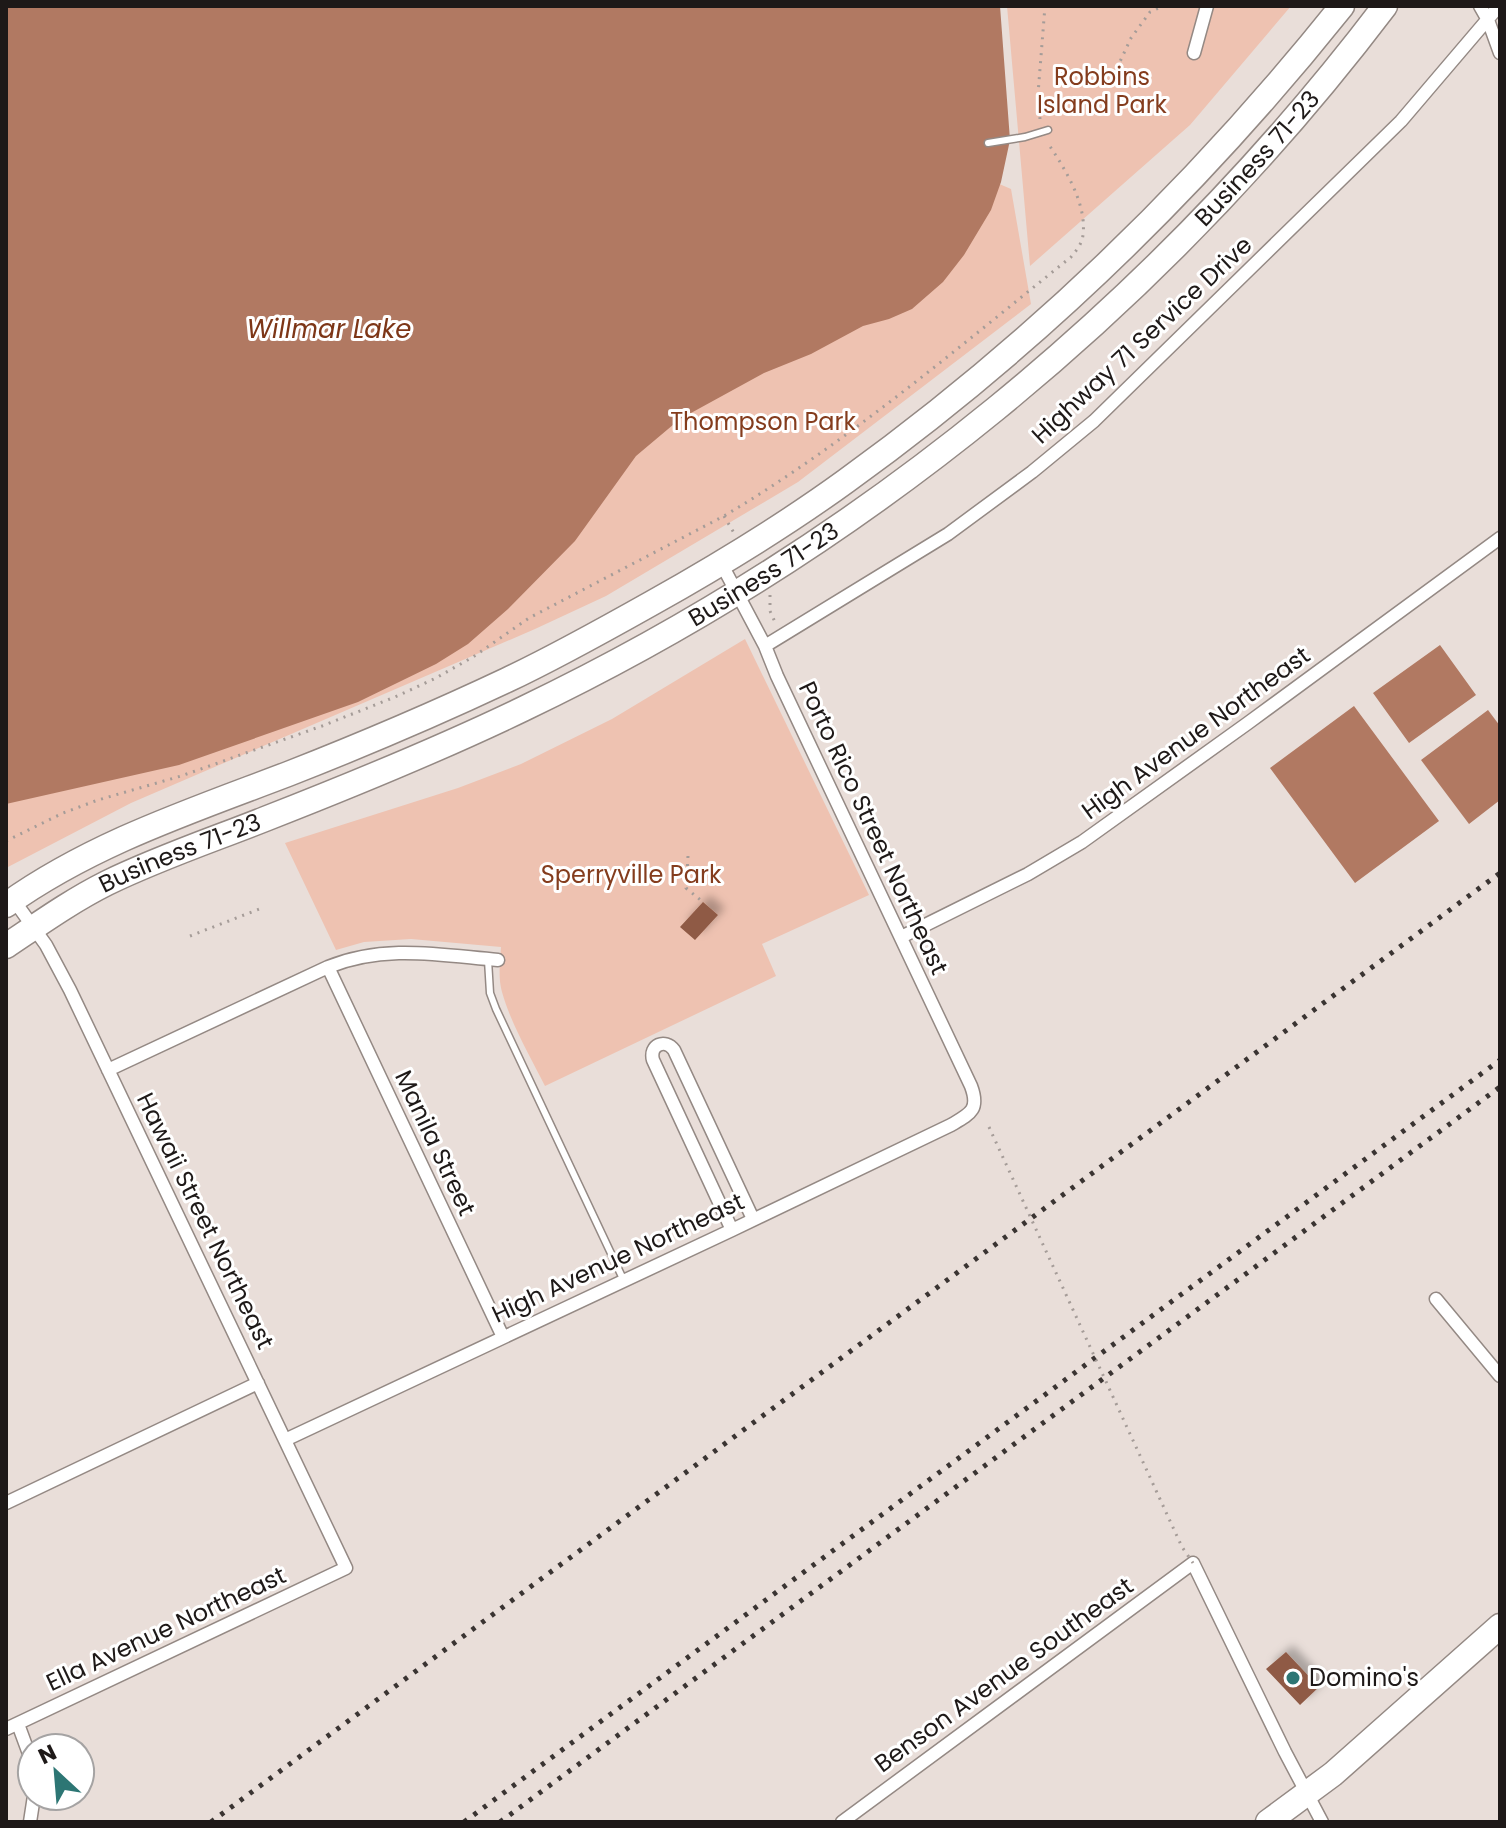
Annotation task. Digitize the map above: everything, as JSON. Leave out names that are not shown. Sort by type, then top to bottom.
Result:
[{"type":"highway","name":"Business 71-23","points":[[10,902],[66,868],[153,825],[306,767],[510,679],[597,635],[721,563],[842,484],[895,445],[1039,327],[1129,242],[1208,163],[1342,6]]},
{"type":"highway","name":"Business 71-23","points":[[6,946],[69,904],[135,870],[425,755],[514,714],[738,593],[813,545],[960,437],[1062,354],[1154,268],[1233,188],[1309,101],[1385,6]]},
{"type":"highway","points":[[1268,1822],[1333,1774],[1500,1626]]},
{"type":"street","points":[[1194,53],[1207,6]]},
{"type":"street","points":[[1480,6],[1500,53]]},
{"type":"street","name":"Highway 71 Service Drive","points":[[765,646],[948,534],[1094,421],[1401,121],[1499,6]]},
{"type":"street","name":"High Avenue Northeast","points":[[901,937],[1028,874],[1073,848],[1500,538]]},
{"type":"street","name":"Porto Rico Street Northeast","points":[[721,563],[765,646],[971,1086],[975,1099],[970,1114]]},
{"type":"street","name":"Hawaii Street Northeast","points":[[10,902],[34,927],[58,967],[346,1568]]},
{"type":"street","points":[[108,1070],[328,967],[356,957],[410,953],[493,960]]},
{"type":"street","name":"Manila Street","points":[[328,967],[503,1337]]},
{"type":"street","points":[[732,1230],[653,1060],[651,1053],[659,1044],[670,1045],[674,1050],[753,1219]]},
{"type":"street","name":"High Avenue Northeast","points":[[285,1440],[732,1230],[970,1114]]},
{"type":"street","points":[[1436,1299],[1500,1376]]},
{"type":"street","points":[[6,1503],[258,1383]]},
{"type":"street","points":[[1193,1563],[1322,1822]]},
{"type":"street","name":"Benson Avenue Southeast","points":[[842,1822],[1193,1563]]},
{"type":"street","name":"Ella Avenue Northeast","points":[[12,1727],[346,1568]]},
{"type":"lane","points":[[988,143],[1045,131]]},
{"type":"lane","points":[[493,960],[490,993],[496,1009],[624,1281]]},
{"type":"path","points":[[6,841],[63,813],[181,776],[322,726],[436,678],[473,657],[529,618],[724,516],[787,476],[929,371],[1071,257],[1079,248],[1083,235],[1080,208],[1076,191],[1038,112],[1045,6]]},
{"type":"path","points":[[1117,68],[1131,38],[1150,12],[1163,6]]},
{"type":"path","points":[[688,856],[686,888],[703,902]]},
{"type":"path","points":[[190,936],[262,908]]},
{"type":"path","points":[[989,1127],[1182,1547],[1193,1563]]},
{"type":"green space","name":"Robbins Island Park","points":[[1007,6],[1291,6],[1190,125],[1030,266]]},
{"type":"green space","name":"Thompson Park","points":[[983,177],[1011,189],[1031,304],[798,482],[606,596],[131,803],[6,868],[6,786],[684,393]]},
{"type":"green space","name":"Sperryville Park","points":[[745,639],[869,895],[762,944],[776,976],[545,1086],[502,992],[501,947],[411,939],[364,942],[336,950],[285,843],[458,788],[521,764],[612,719]]},
{"type":"water","name":"Willmar Lake","points":[[6,6],[1000,6],[1010,140],[991,210],[964,255],[943,282],[912,309],[863,326],[811,354],[764,373],[680,419],[636,456],[575,541],[508,609],[468,644],[436,664],[358,702],[179,765],[6,804]]},
{"type":"water","points":[[1440,645],[1476,695],[1409,743],[1373,693]]},
{"type":"water","points":[[1354,706],[1439,821],[1355,883],[1270,768]]},
{"type":"water","points":[[1488,710],[1500,726],[1500,800],[1469,824],[1421,760]]},
{"type":"building","points":[[703,902],[718,915],[695,940],[680,927]]},
{"type":"building","name":"Domino's","points":[[1286,1652],[1319,1687],[1300,1705],[1266,1669]]},
{"type":"railway","points":[[211,1822],[1500,873]]},
{"type":"railway","points":[[464,1822],[1500,1060]]},
{"type":"railway","points":[[500,1822],[1500,1087]]},
{"type":"place","name":"Domino's","points":[[1293,1678]]}]
